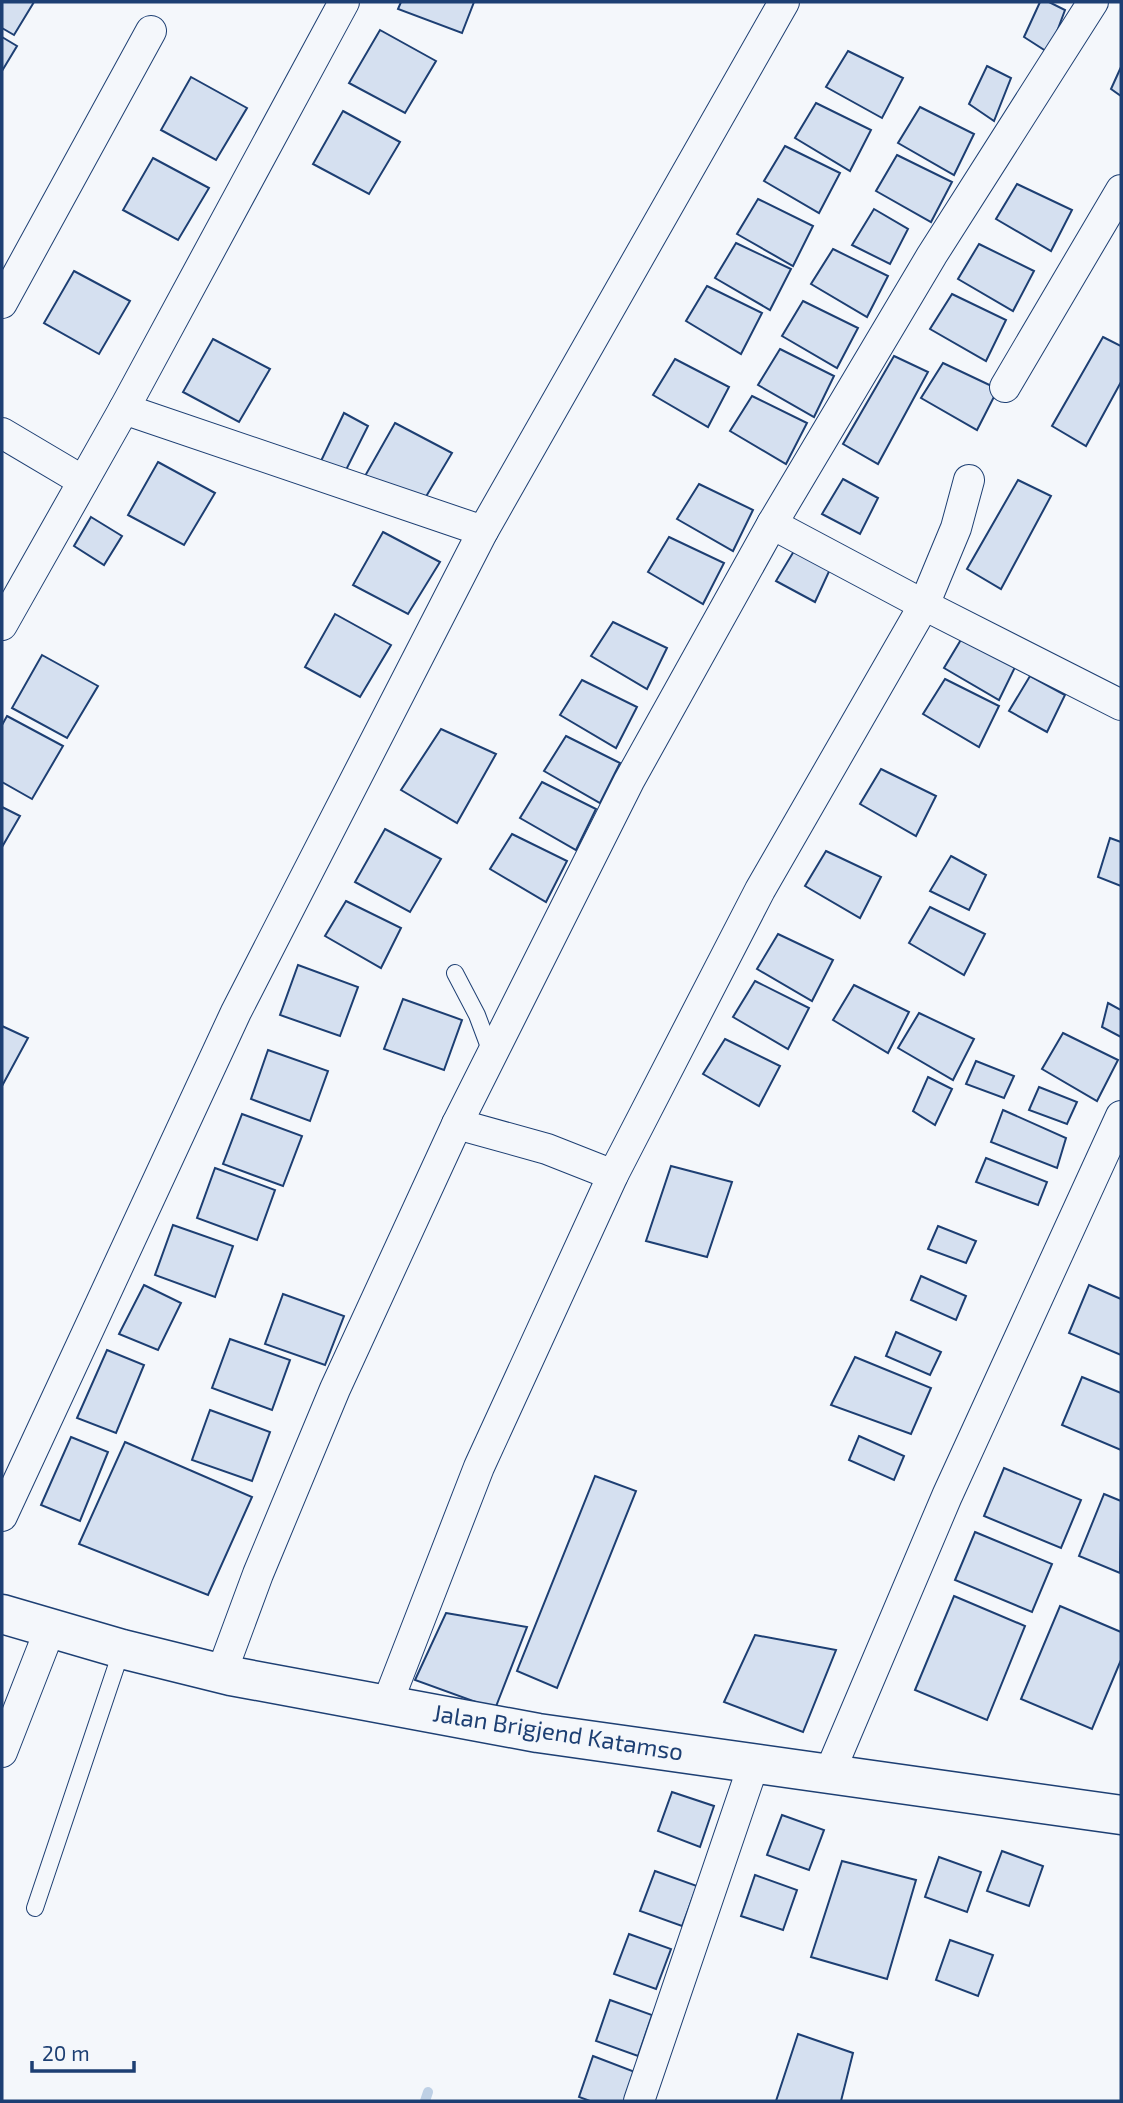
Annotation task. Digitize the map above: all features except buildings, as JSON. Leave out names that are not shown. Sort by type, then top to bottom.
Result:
[{"type":"highway","name":"Jalan Brigjend Katamso","points":[[2,1614],[221,1674],[538,1733],[1121,1815]]},
{"type":"street","points":[[2,625],[124,409],[344,2]]},
{"type":"street","points":[[2,1516],[236,1012],[483,531],[784,2]]},
{"type":"street","points":[[221,1674],[258,1574],[335,1389],[457,1124],[629,781],[772,524],[932,255],[1093,2]]},
{"type":"street","points":[[2,303],[151,31]]},
{"type":"street","points":[[1005,387],[1121,190]]},
{"type":"street","points":[[124,409],[483,531]]},
{"type":"street","points":[[2,433],[83,481]]},
{"type":"street","points":[[387,1704],[479,1467],[613,1175],[760,890],[924,605],[956,528],[970,480]]},
{"type":"street","points":[[772,524],[1121,705]]},
{"type":"street","points":[[830,1774],[947,1496],[1121,1116]]},
{"type":"street","points":[[457,1124],[547,1149],[613,1175]]},
{"type":"street","points":[[2,1752],[50,1629]]},
{"type":"street","points":[[639,2101],[754,1763]]},
{"type":"lane","points":[[455,973],[477,1015],[492,1055]]},
{"type":"lane","points":[[35,1908],[122,1649]]},
{"type":"waterway","points":[[425,2101],[428,2092]]}]
